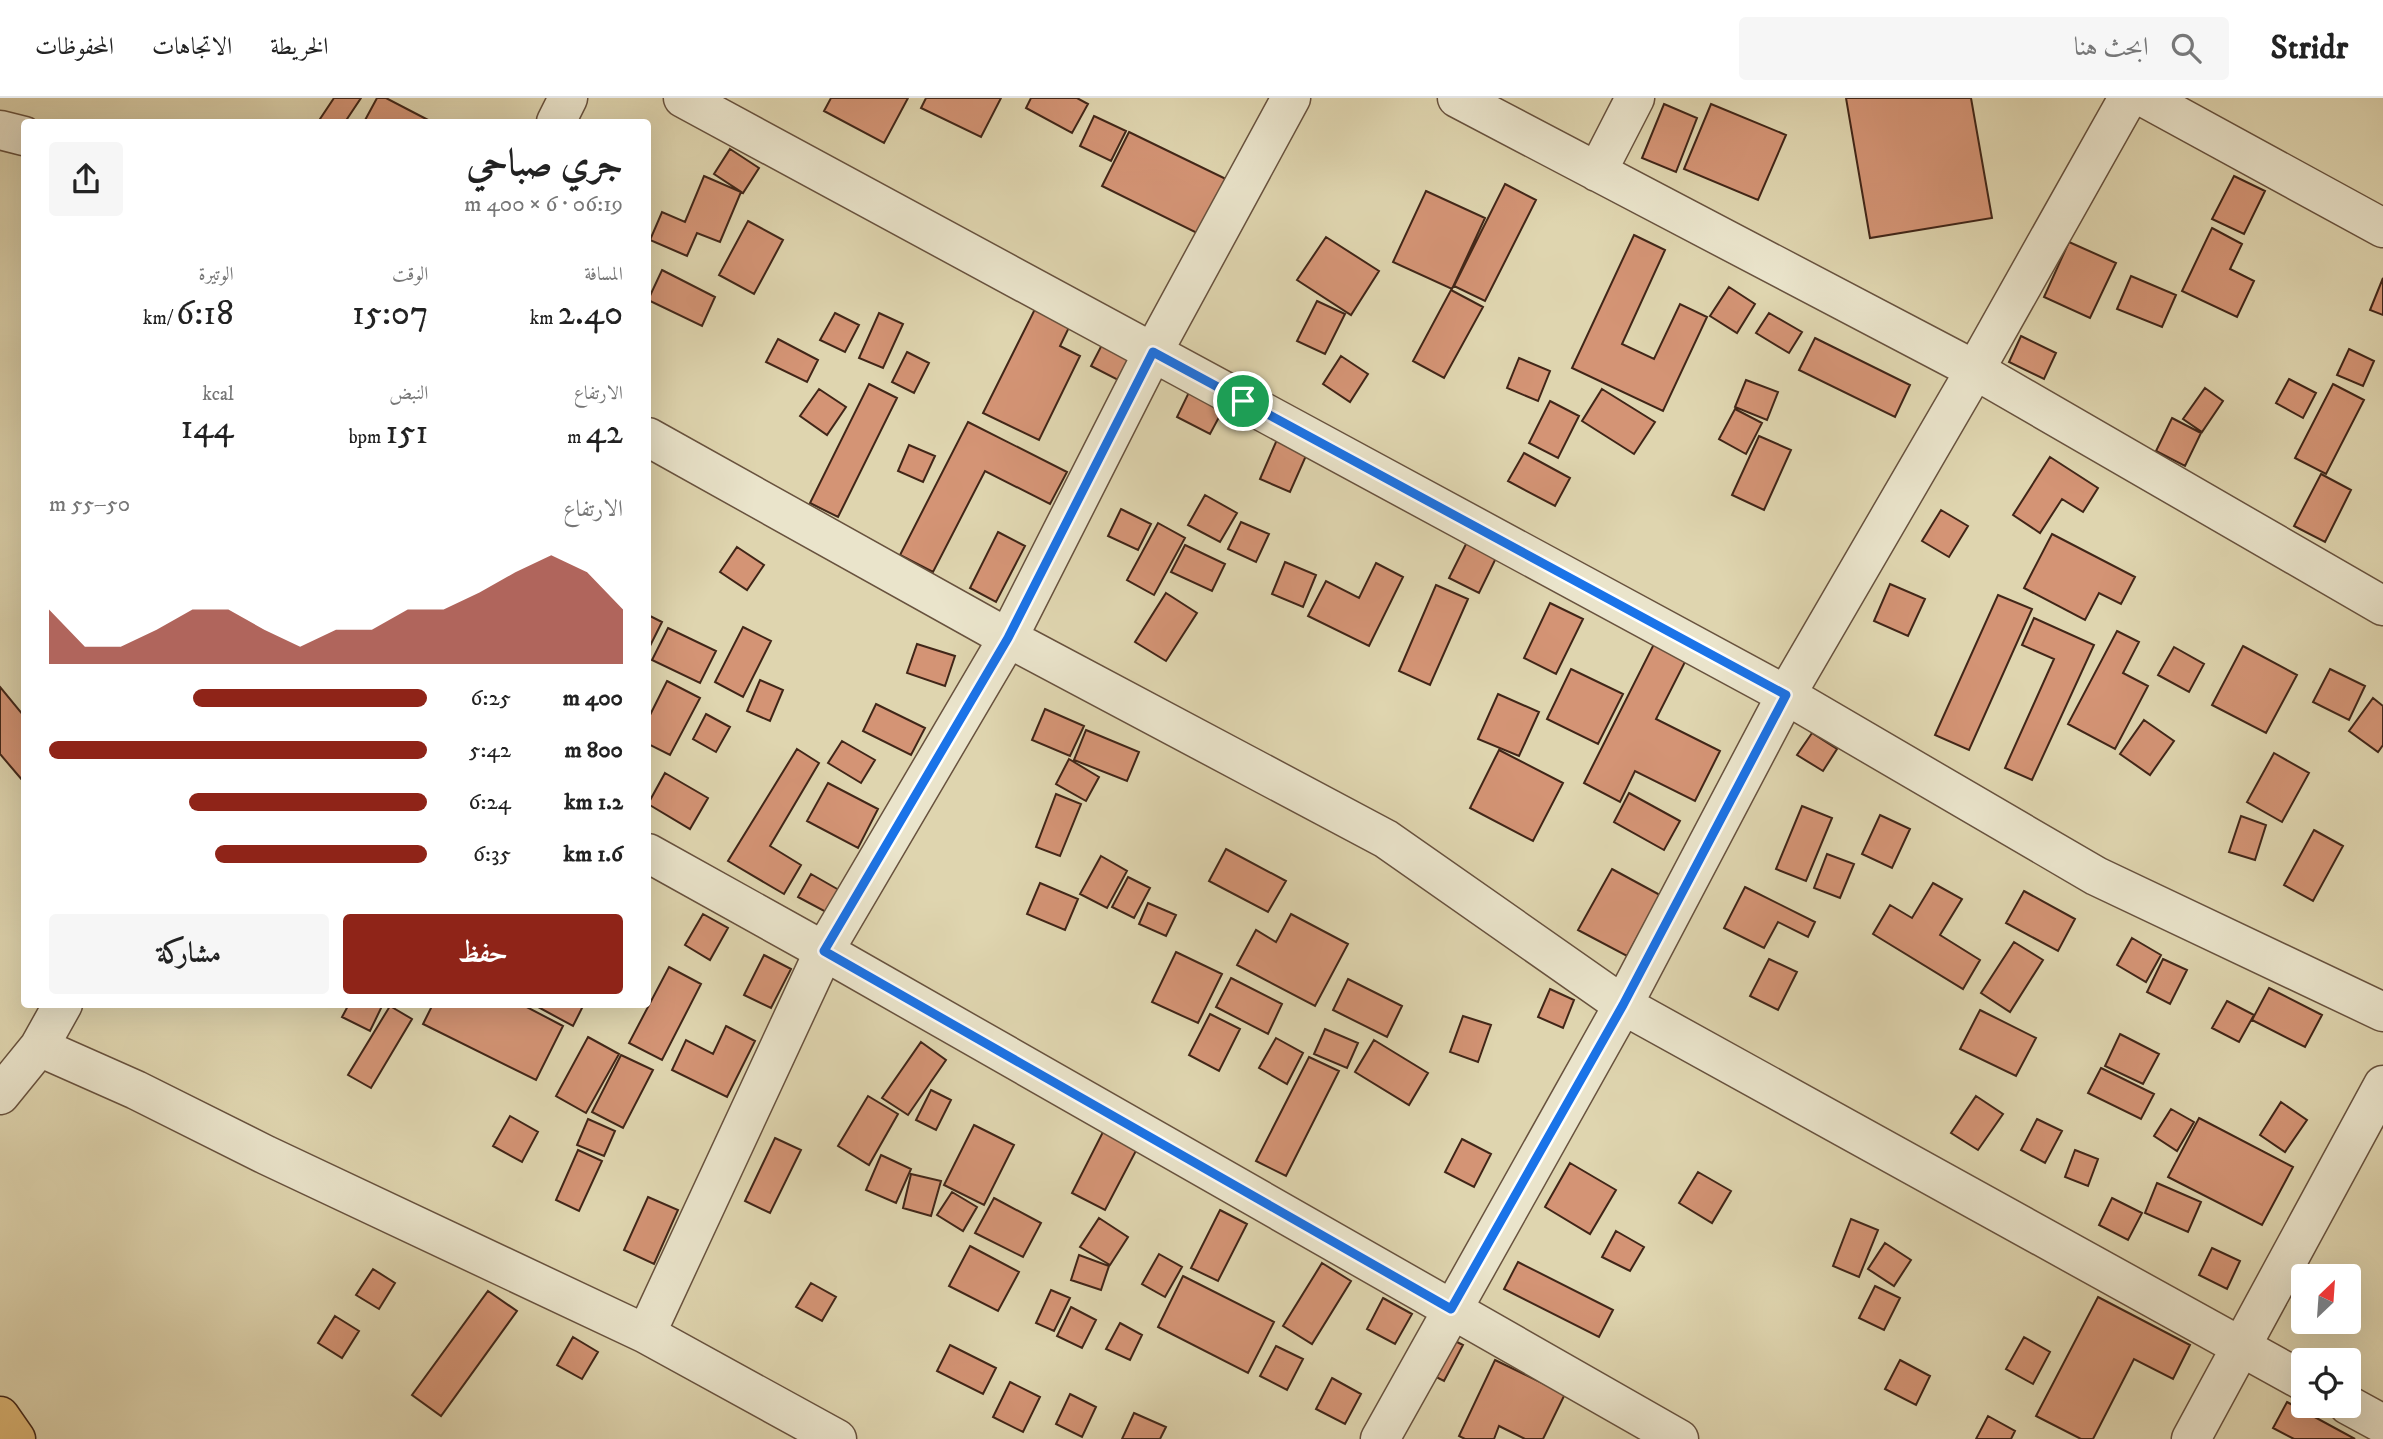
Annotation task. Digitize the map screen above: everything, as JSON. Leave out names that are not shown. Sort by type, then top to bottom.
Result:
[{"type":"highway","points":[[0,1416],[16,1439]]},
{"type":"street","points":[[558,119],[568,98]]},
{"type":"street","points":[[683,98],[1786,695],[2096,876],[2383,1012]]},
{"type":"street","points":[[646,1334],[824,951],[1008,638],[1153,352],[1291,98]]},
{"type":"street","points":[[1457,98],[1975,370],[2383,606]]},
{"type":"street","points":[[1597,172],[1635,98]]},
{"type":"street","points":[[1380,1439],[1623,1005],[1786,695],[1975,370],[2128,98]]},
{"type":"street","points":[[2145,98],[2383,228]]},
{"type":"street","points":[[0,130],[21,135]]},
{"type":"street","points":[[651,439],[1008,638],[1386,839],[1623,1005],[2291,1375]]},
{"type":"street","points":[[651,855],[1679,1439]]},
{"type":"street","points":[[0,1094],[39,1047],[61,1008]]},
{"type":"street","points":[[39,1047],[136,1090],[266,1155],[646,1334],[837,1439]]},
{"type":"street","points":[[2192,1439],[2383,1085]]},
{"type":"street","points":[[2361,1412],[2383,1424]]},
{"type":"building","points":[[334,98],[361,98],[347,119],[320,119]]},
{"type":"building","points":[[377,98],[386,98],[426,119],[366,119]]},
{"type":"building","points":[[831,98],[908,98],[884,143],[824,111]]},
{"type":"building","points":[[926,98],[1001,98],[981,137],[921,108]]},
{"type":"building","points":[[1031,98],[1077,98],[1088,104],[1072,133],[1026,108]]},
{"type":"building","points":[[1846,98],[1971,98],[1992,218],[1870,238]]},
{"type":"building","points":[[1664,104],[1697,118],[1676,172],[1642,158]]},
{"type":"building","points":[[1711,104],[1786,135],[1758,200],[1684,169]]},
{"type":"building","points":[[1094,116],[1126,131],[1111,161],[1080,146]]},
{"type":"building","points":[[1129,132],[1228,180],[1201,235],[1102,186]]},
{"type":"building","points":[[730,149],[759,168],[743,193],[714,174]]},
{"type":"building","points":[[704,176],[741,192],[720,242],[697,233],[687,256],[651,240],[662,212],[685,222]]},
{"type":"building","points":[[2234,176],[2265,191],[2244,234],[2212,219]]},
{"type":"building","points":[[1505,184],[1536,200],[1485,301],[1454,286]]},
{"type":"building","points":[[1426,191],[1485,218],[1452,289],[1393,262]]},
{"type":"building","points":[[748,221],[783,240],[754,294],[719,275]]},
{"type":"building","points":[[2212,228],[2242,244],[2230,269],[2254,281],[2237,317],[2182,291]]},
{"type":"building","points":[[1634,235],[1665,250],[1622,344],[1654,359],[1680,304],[1707,317],[1663,411],[1572,368]]},
{"type":"building","points":[[1326,237],[1379,271],[1351,315],[1297,280]]},
{"type":"building","points":[[2069,242],[2116,263],[2090,318],[2044,297]]},
{"type":"building","points":[[662,270],[715,297],[702,326],[651,301],[651,294]]},
{"type":"building","points":[[2131,276],[2176,295],[2162,327],[2117,309]]},
{"type":"building","points":[[2383,278],[2383,315],[2370,310]]},
{"type":"building","points":[[1729,287],[1755,304],[1737,333],[1710,316]]},
{"type":"building","points":[[1451,290],[1483,307],[1444,378],[1413,361]]},
{"type":"building","points":[[1040,299],[1074,317],[1060,346],[1080,356],[1039,440],[983,413]]},
{"type":"building","points":[[1317,301],[1345,314],[1325,354],[1297,341]]},
{"type":"building","points":[[835,313],[859,325],[845,352],[820,340]]},
{"type":"building","points":[[879,313],[903,324],[883,368],[859,358]]},
{"type":"building","points":[[1769,313],[1802,332],[1789,353],[1756,333]]},
{"type":"building","points":[[2021,336],[2056,353],[2044,379],[2009,362]]},
{"type":"building","points":[[1106,337],[1137,352],[1122,382],[1091,366]]},
{"type":"building","points":[[1815,338],[1910,385],[1895,417],[1799,370]]},
{"type":"building","points":[[778,339],[818,360],[807,382],[766,362]]},
{"type":"building","points":[[2349,349],[2374,361],[2363,386],[2337,375]]},
{"type":"building","points":[[907,352],[929,363],[914,393],[892,382]]},
{"type":"building","points":[[1341,356],[1368,374],[1350,402],[1323,384]]},
{"type":"building","points":[[1519,358],[1550,371],[1538,401],[1507,388]]},
{"type":"building","points":[[2289,379],[2316,393],[2303,418],[2276,403]]},
{"type":"building","points":[[1746,380],[1778,392],[1767,420],[1735,407]]},
{"type":"building","points":[[869,384],[897,398],[838,517],[810,503]]},
{"type":"building","points":[[2333,384],[2364,400],[2326,474],[2295,458]]},
{"type":"building","points":[[1191,388],[1225,406],[1210,434],[1177,417]]},
{"type":"building","points":[[2205,388],[2223,401],[2202,432],[2183,419]]},
{"type":"building","points":[[819,389],[846,407],[827,435],[800,416]]},
{"type":"building","points":[[1602,389],[1655,422],[1634,454],[1582,421]]},
{"type":"building","points":[[1550,401],[1579,416],[1558,458],[1529,443]]},
{"type":"building","points":[[1735,409],[1762,423],[1746,454],[1719,439]]},
{"type":"building","points":[[2172,418],[2201,433],[2185,466],[2156,451]]},
{"type":"building","points":[[968,422],[1067,472],[1050,504],[985,471],[933,572],[900,555]]},
{"type":"building","points":[[1279,435],[1309,449],[1290,492],[1260,479]]},
{"type":"building","points":[[1759,436],[1791,450],[1764,510],[1732,495]]},
{"type":"building","points":[[909,445],[935,456],[923,482],[898,471]]},
{"type":"building","points":[[1524,453],[1570,478],[1555,506],[1508,481]]},
{"type":"building","points":[[2050,457],[2098,488],[2083,512],[2062,499],[2040,533],[2013,515]]},
{"type":"building","points":[[2321,474],[2351,490],[2325,542],[2294,526]]},
{"type":"building","points":[[1205,495],[1237,513],[1220,542],[1188,525]]},
{"type":"building","points":[[1121,509],[1151,524],[1138,550],[1108,536]]},
{"type":"building","points":[[1941,510],[1968,526],[1949,557],[1922,541]]},
{"type":"building","points":[[1241,522],[1269,534],[1256,562],[1228,549]]},
{"type":"building","points":[[1158,523],[1185,538],[1154,595],[1127,580]]},
{"type":"building","points":[[998,532],[1025,546],[996,602],[970,588]]},
{"type":"building","points":[[2052,534],[2135,577],[2121,604],[2099,593],[2085,620],[2024,588]]},
{"type":"building","points":[[1467,542],[1497,556],[1479,593],[1449,578]]},
{"type":"building","points":[[1185,545],[1225,564],[1212,591],[1171,572]]},
{"type":"building","points":[[737,547],[764,565],[747,590],[720,572]]},
{"type":"building","points":[[1285,562],[1316,575],[1303,607],[1272,594]]},
{"type":"building","points":[[1376,563],[1403,577],[1369,646],[1308,616],[1326,581],[1359,598]]},
{"type":"building","points":[[1890,584],[1925,599],[1908,636],[1874,621]]},
{"type":"building","points":[[1436,585],[1468,599],[1430,685],[1399,671]]},
{"type":"building","points":[[1166,593],[1197,613],[1166,661],[1135,642]]},
{"type":"building","points":[[1998,595],[2032,609],[1969,750],[1935,735]]},
{"type":"building","points":[[1550,603],[1583,619],[1556,674],[1524,658]]},
{"type":"building","points":[[651,616],[662,622],[651,644]]},
{"type":"building","points":[[2034,618],[2094,645],[2032,780],[2005,768],[2054,659],[2022,645]]},
{"type":"building","points":[[743,627],[771,641],[743,697],[715,682]]},
{"type":"building","points":[[668,628],[716,651],[700,683],[652,660]]},
{"type":"building","points":[[2117,631],[2139,642],[2123,673],[2148,686],[2115,749],[2068,724]]},
{"type":"building","points":[[1655,642],[1687,658],[1656,719],[1720,751],[1695,801],[1635,771],[1620,802],[1584,783]]},
{"type":"building","points":[[917,644],[955,656],[945,686],[907,673]]},
{"type":"building","points":[[2243,646],[2297,675],[2266,733],[2212,705]]},
{"type":"building","points":[[2174,647],[2204,664],[2189,692],[2158,675]]},
{"type":"building","points":[[1571,669],[1623,694],[1598,744],[1547,719]]},
{"type":"building","points":[[2330,669],[2365,686],[2349,720],[2313,702]]},
{"type":"building","points":[[760,680],[783,690],[770,721],[747,711]]},
{"type":"building","points":[[667,681],[700,698],[670,755],[651,746],[651,713]]},
{"type":"building","points":[[0,687],[21,712],[21,779],[0,754]]},
{"type":"building","points":[[1498,694],[1539,712],[1519,756],[1478,739]]},
{"type":"building","points":[[2373,698],[2383,706],[2383,745],[2378,752],[2349,731]]},
{"type":"building","points":[[876,704],[925,728],[911,755],[863,731]]},
{"type":"building","points":[[1045,709],[1084,726],[1070,756],[1032,740]]},
{"type":"building","points":[[706,714],[730,727],[716,752],[693,739]]},
{"type":"building","points":[[2144,720],[2174,741],[2150,775],[2120,754]]},
{"type":"building","points":[[1086,730],[1139,752],[1127,781],[1074,760]]},
{"type":"building","points":[[1812,733],[1837,749],[1823,771],[1797,755]]},
{"type":"building","points":[[842,741],[875,760],[861,783],[828,763]]},
{"type":"building","points":[[797,749],[819,763],[770,846],[801,865],[784,894],[728,861]]},
{"type":"building","points":[[1499,750],[1563,783],[1533,841],[1470,808]]},
{"type":"building","points":[[2274,753],[2309,773],[2282,822],[2247,802]]},
{"type":"building","points":[[1069,759],[1099,777],[1086,801],[1056,784]]},
{"type":"building","points":[[665,773],[708,798],[690,829],[651,806],[651,799]]},
{"type":"building","points":[[828,783],[878,809],[858,848],[807,821]]},
{"type":"building","points":[[1629,793],[1680,821],[1664,850],[1614,822]]},
{"type":"building","points":[[1056,794],[1081,804],[1060,856],[1036,847]]},
{"type":"building","points":[[1802,806],[1832,818],[1806,881],[1776,869]]},
{"type":"building","points":[[1880,815],[1910,829],[1892,868],[1862,854]]},
{"type":"building","points":[[2241,816],[2266,825],[2255,860],[2229,852]]},
{"type":"building","points":[[2314,830],[2343,846],[2313,901],[2284,885]]},
{"type":"building","points":[[1226,849],[1286,881],[1268,912],[1209,881]]},
{"type":"building","points":[[1827,854],[1854,864],[1840,898],[1814,888]]},
{"type":"building","points":[[1101,856],[1127,871],[1107,908],[1080,894]]},
{"type":"building","points":[[1612,869],[1660,895],[1627,956],[1578,930]]},
{"type":"building","points":[[811,874],[839,890],[826,912],[798,897]]},
{"type":"building","points":[[1128,877],[1150,888],[1134,918],[1112,907]]},
{"type":"building","points":[[1040,883],[1078,899],[1065,930],[1027,914]]},
{"type":"building","points":[[1933,883],[1962,899],[1940,935],[1980,960],[1963,989],[1873,934],[1890,905],[1912,918]]},
{"type":"building","points":[[1745,887],[1815,922],[1808,937],[1778,922],[1764,948],[1724,928]]},
{"type":"building","points":[[2024,891],[2075,919],[2058,951],[2006,923]]},
{"type":"building","points":[[1148,903],[1176,915],[1166,936],[1139,924]]},
{"type":"building","points":[[703,914],[728,928],[710,960],[685,945]]},
{"type":"building","points":[[1291,914],[1348,944],[1315,1006],[1237,965],[1256,930],[1276,942]]},
{"type":"building","points":[[2132,938],[2161,955],[2146,982],[2117,965]]},
{"type":"building","points":[[2014,942],[2043,960],[2010,1012],[1981,993]]},
{"type":"building","points":[[1176,952],[1222,974],[1198,1023],[1152,1002]]},
{"type":"building","points":[[764,955],[791,969],[771,1008],[744,995]]},
{"type":"building","points":[[1769,959],[1797,972],[1778,1010],[1750,996]]},
{"type":"building","points":[[2163,959],[2187,970],[2170,1004],[2147,992]]},
{"type":"building","points":[[669,967],[701,984],[662,1060],[629,1043],[647,1008],[651,1008],[651,1001]]},
{"type":"building","points":[[1231,978],[1282,1004],[1268,1034],[1216,1007]]},
{"type":"building","points":[[1348,979],[1402,1006],[1387,1037],[1333,1010]]},
{"type":"building","points":[[2269,988],[2322,1015],[2305,1047],[2252,1020]]},
{"type":"building","points":[[1550,989],[1574,1000],[1563,1028],[1538,1017]]},
{"type":"building","points":[[2227,1001],[2254,1015],[2239,1042],[2212,1028]]},
{"type":"building","points":[[347,1008],[381,1008],[370,1031],[342,1017]]},
{"type":"building","points":[[389,1008],[412,1019],[371,1088],[348,1075]]},
{"type":"building","points":[[431,1008],[529,1008],[563,1026],[536,1080],[423,1024]]},
{"type":"building","points":[[540,1008],[582,1008],[573,1026]]},
{"type":"building","points":[[1980,1010],[2036,1038],[2016,1076],[1960,1049]]},
{"type":"building","points":[[1210,1014],[1240,1029],[1219,1071],[1189,1055]]},
{"type":"building","points":[[1463,1016],[1491,1025],[1478,1062],[1450,1052]]},
{"type":"building","points":[[726,1026],[755,1041],[727,1097],[672,1070],[686,1040],[713,1054]]},
{"type":"building","points":[[1325,1029],[1358,1043],[1347,1068],[1314,1054]]},
{"type":"building","points":[[2120,1034],[2159,1054],[2143,1084],[2105,1066]]},
{"type":"building","points":[[588,1037],[619,1054],[586,1113],[556,1096]]},
{"type":"building","points":[[1276,1038],[1303,1053],[1287,1084],[1259,1068]]},
{"type":"building","points":[[1374,1040],[1428,1073],[1409,1105],[1355,1072]]},
{"type":"building","points":[[921,1042],[946,1060],[908,1115],[882,1098]]},
{"type":"building","points":[[621,1055],[653,1070],[623,1128],[592,1112]]},
{"type":"building","points":[[1309,1057],[1339,1071],[1286,1176],[1256,1161]]},
{"type":"building","points":[[2101,1068],[2154,1094],[2141,1119],[2088,1093]]},
{"type":"building","points":[[931,1090],[951,1100],[936,1130],[916,1120]]},
{"type":"building","points":[[868,1096],[898,1114],[869,1165],[838,1146]]},
{"type":"building","points":[[1976,1096],[2003,1114],[1978,1150],[1951,1133]]},
{"type":"building","points":[[2281,1102],[2307,1120],[2285,1152],[2260,1135]]},
{"type":"building","points":[[2171,1109],[2194,1122],[2177,1151],[2154,1136]]},
{"type":"building","points":[[510,1116],[538,1132],[522,1162],[493,1146]]},
{"type":"building","points":[[2199,1118],[2293,1167],[2262,1225],[2168,1177]]},
{"type":"building","points":[[588,1119],[615,1131],[604,1156],[577,1145]]},
{"type":"building","points":[[2037,1119],[2062,1131],[2045,1163],[2021,1150]]},
{"type":"building","points":[[974,1125],[1014,1145],[984,1205],[944,1185]]},
{"type":"building","points":[[1105,1128],[1139,1145],[1105,1210],[1072,1193]]},
{"type":"building","points":[[775,1138],[801,1150],[770,1213],[745,1201]]},
{"type":"building","points":[[1462,1139],[1491,1154],[1474,1187],[1445,1172]]},
{"type":"building","points":[[578,1150],[602,1161],[579,1211],[556,1200]]},
{"type":"building","points":[[2075,1150],[2098,1159],[2088,1186],[2065,1177]]},
{"type":"building","points":[[881,1155],[911,1169],[896,1203],[866,1190]]},
{"type":"building","points":[[1570,1163],[1616,1190],[1590,1234],[1545,1207]]},
{"type":"building","points":[[1698,1172],[1731,1191],[1712,1223],[1679,1203]]},
{"type":"building","points":[[911,1174],[941,1181],[931,1216],[903,1208]]},
{"type":"building","points":[[2157,1183],[2201,1202],[2188,1232],[2145,1213]]},
{"type":"building","points":[[952,1192],[977,1207],[963,1231],[937,1215]]},
{"type":"building","points":[[648,1197],[678,1210],[654,1264],[624,1250]]},
{"type":"building","points":[[994,1198],[1041,1223],[1023,1257],[975,1233]]},
{"type":"building","points":[[2112,1198],[2142,1213],[2128,1240],[2099,1225]]},
{"type":"building","points":[[1220,1210],[1247,1224],[1218,1281],[1191,1268]]},
{"type":"building","points":[[1099,1218],[1128,1237],[1110,1265],[1080,1247]]},
{"type":"building","points":[[1851,1219],[1878,1230],[1859,1277],[1833,1266]]},
{"type":"building","points":[[1616,1231],[1644,1247],[1630,1271],[1602,1257]]},
{"type":"building","points":[[1885,1243],[1911,1260],[1894,1286],[1868,1269]]},
{"type":"building","points":[[970,1246],[1019,1272],[998,1311],[949,1286]]},
{"type":"building","points":[[2212,1248],[2240,1261],[2227,1289],[2199,1275]]},
{"type":"building","points":[[1159,1254],[1182,1267],[1165,1297],[1142,1284]]},
{"type":"building","points":[[1079,1255],[1109,1266],[1101,1290],[1071,1280]]},
{"type":"building","points":[[1518,1262],[1613,1310],[1599,1337],[1504,1289]]},
{"type":"building","points":[[1322,1263],[1351,1281],[1312,1344],[1283,1326]]},
{"type":"building","points":[[373,1269],[395,1283],[379,1309],[356,1295]]},
{"type":"building","points":[[1183,1276],[1274,1322],[1248,1373],[1158,1327]]},
{"type":"building","points":[[811,1283],[836,1297],[822,1321],[796,1307]]},
{"type":"building","points":[[1875,1286],[1900,1298],[1884,1330],[1859,1318]]},
{"type":"building","points":[[1051,1290],[1070,1298],[1054,1331],[1036,1323]]},
{"type":"building","points":[[488,1291],[517,1311],[441,1416],[412,1395]]},
{"type":"building","points":[[2098,1297],[2190,1345],[2173,1379],[2134,1359],[2093,1439],[2081,1439],[2036,1416]]},
{"type":"building","points":[[1383,1298],[1412,1314],[1395,1344],[1367,1329]]},
{"type":"building","points":[[1071,1307],[1096,1320],[1082,1348],[1057,1336]]},
{"type":"building","points":[[335,1316],[359,1331],[342,1358],[318,1343]]},
{"type":"building","points":[[1120,1323],[1142,1335],[1130,1360],[1106,1349]]},
{"type":"building","points":[[1445,1336],[1463,1345],[1444,1381],[1426,1372]]},
{"type":"building","points":[[573,1337],[598,1352],[582,1379],[557,1365]]},
{"type":"building","points":[[2024,1337],[2050,1352],[2033,1384],[2006,1369]]},
{"type":"building","points":[[950,1345],[996,1368],[983,1394],[937,1371]]},
{"type":"building","points":[[1276,1346],[1303,1359],[1287,1390],[1260,1376]]},
{"type":"building","points":[[1495,1360],[1565,1394],[1543,1439],[1525,1439],[1499,1426],[1494,1439],[1465,1439],[1459,1436]]},
{"type":"building","points":[[1900,1360],[1930,1376],[1916,1405],[1885,1389]]},
{"type":"building","points":[[1332,1378],[1361,1394],[1345,1424],[1316,1409]]},
{"type":"building","points":[[1010,1382],[1040,1397],[1023,1432],[993,1417]]},
{"type":"building","points":[[1070,1394],[1096,1407],[1082,1437],[1056,1424]]},
{"type":"building","points":[[2287,1402],[2291,1404],[2291,1418],[2316,1418],[2355,1439],[2294,1439],[2273,1428]]},
{"type":"building","points":[[1134,1413],[1166,1427],[1160,1439],[1122,1439]]},
{"type":"building","points":[[1988,1416],[2015,1431],[2011,1439],[1976,1439]]},
{"type":"route","points":[[1153,352],[1243,401],[1786,695],[1623,1005],[1451,1309],[824,951],[1008,638],[1153,352]]}]
